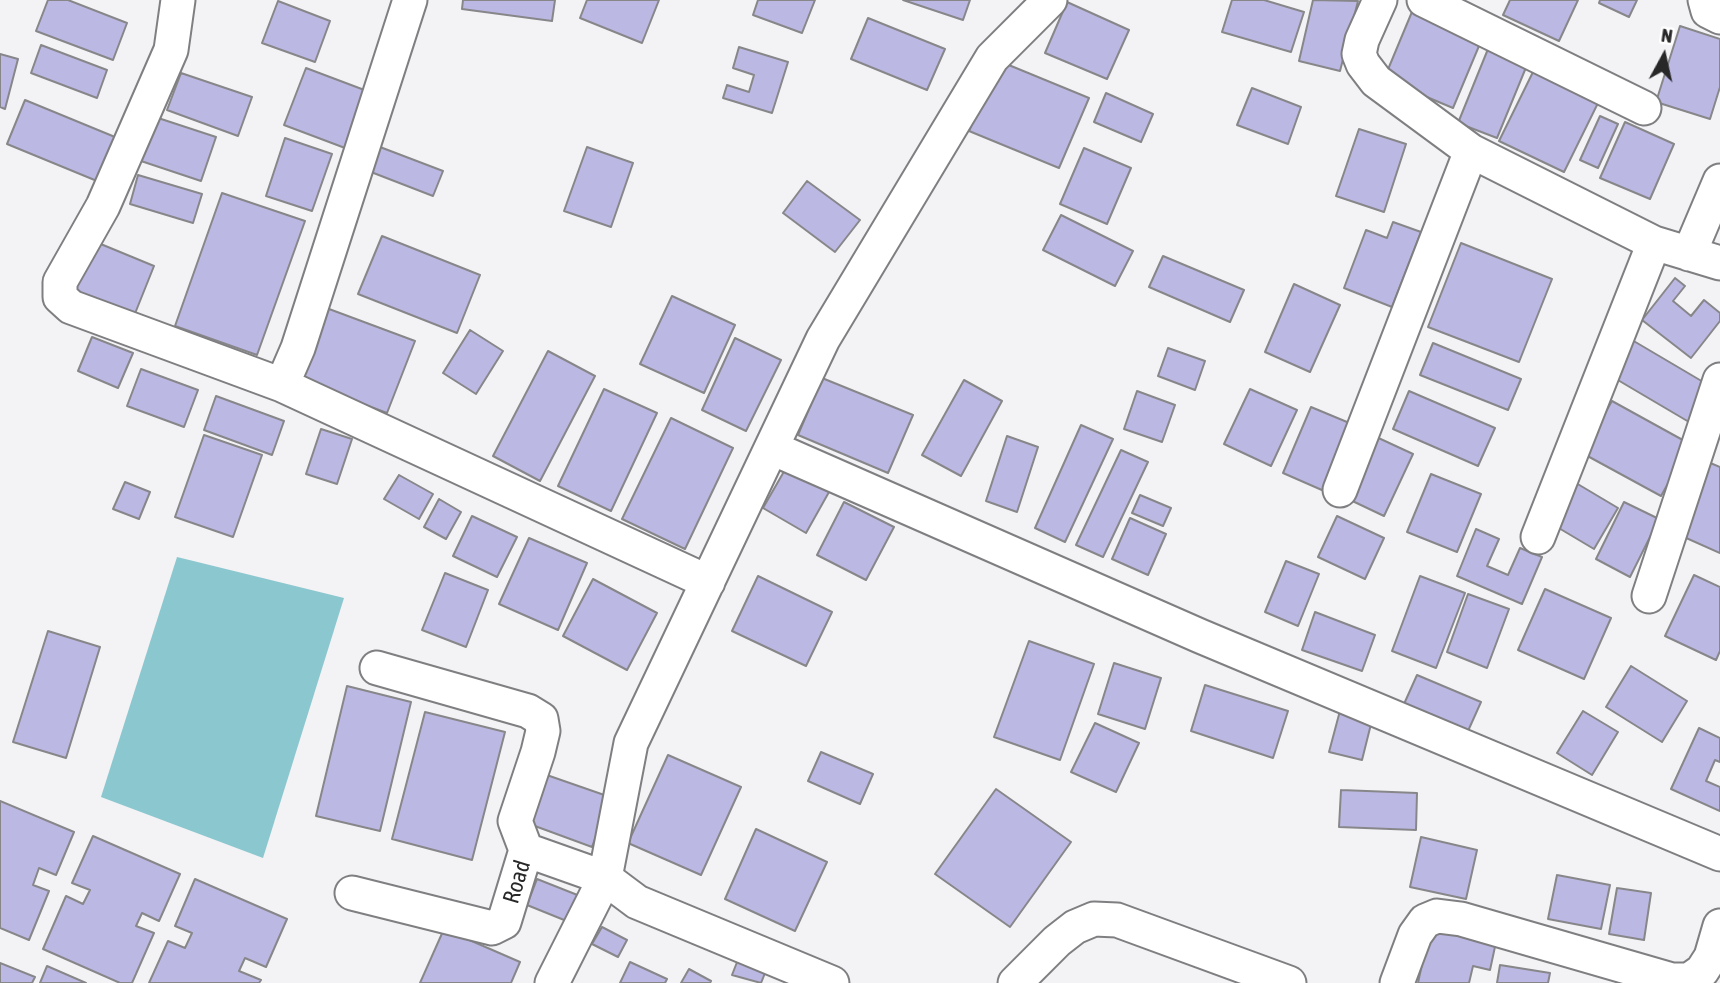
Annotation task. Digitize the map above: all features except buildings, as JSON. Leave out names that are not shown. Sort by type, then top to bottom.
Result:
[{"type":"street","points":[[178,0],[171,50],[103,206],[60,282],[60,298],[71,307],[282,385],[708,582]]},
{"type":"street","points":[[282,385],[298,348],[410,0]]},
{"type":"street","points":[[552,983],[605,878],[631,743],[823,339],[992,58],[1050,0]]},
{"type":"street","points":[[1380,0],[1362,40],[1359,54],[1363,64],[1376,81],[1471,150],[1654,243],[1705,258],[1720,181]]},
{"type":"street","points":[[1424,0],[1644,108]]},
{"type":"street","points":[[1705,0],[1708,11],[1720,17]]},
{"type":"street","points":[[1340,490],[1471,150]]},
{"type":"street","points":[[1538,537],[1654,243]]},
{"type":"street","points":[[1649,596],[1720,380]]},
{"type":"street","points":[[772,448],[1200,636],[1720,854]]},
{"type":"street","points":[[377,668],[527,711],[541,719],[543,731],[538,752],[515,821],[526,850]]},
{"type":"street","name":"Road","points":[[352,893],[492,928],[504,922],[526,850],[605,878],[638,902],[832,983]]},
{"type":"street","points":[[1397,983],[1415,935],[1425,921],[1437,916],[1461,919],[1672,980],[1689,980],[1702,971],[1712,957],[1720,926]]},
{"type":"street","points":[[1015,983],[1075,927],[1094,919],[1116,920],[1289,983]]},
{"type":"water","points":[[177,557],[344,598],[263,858],[101,797]]}]
